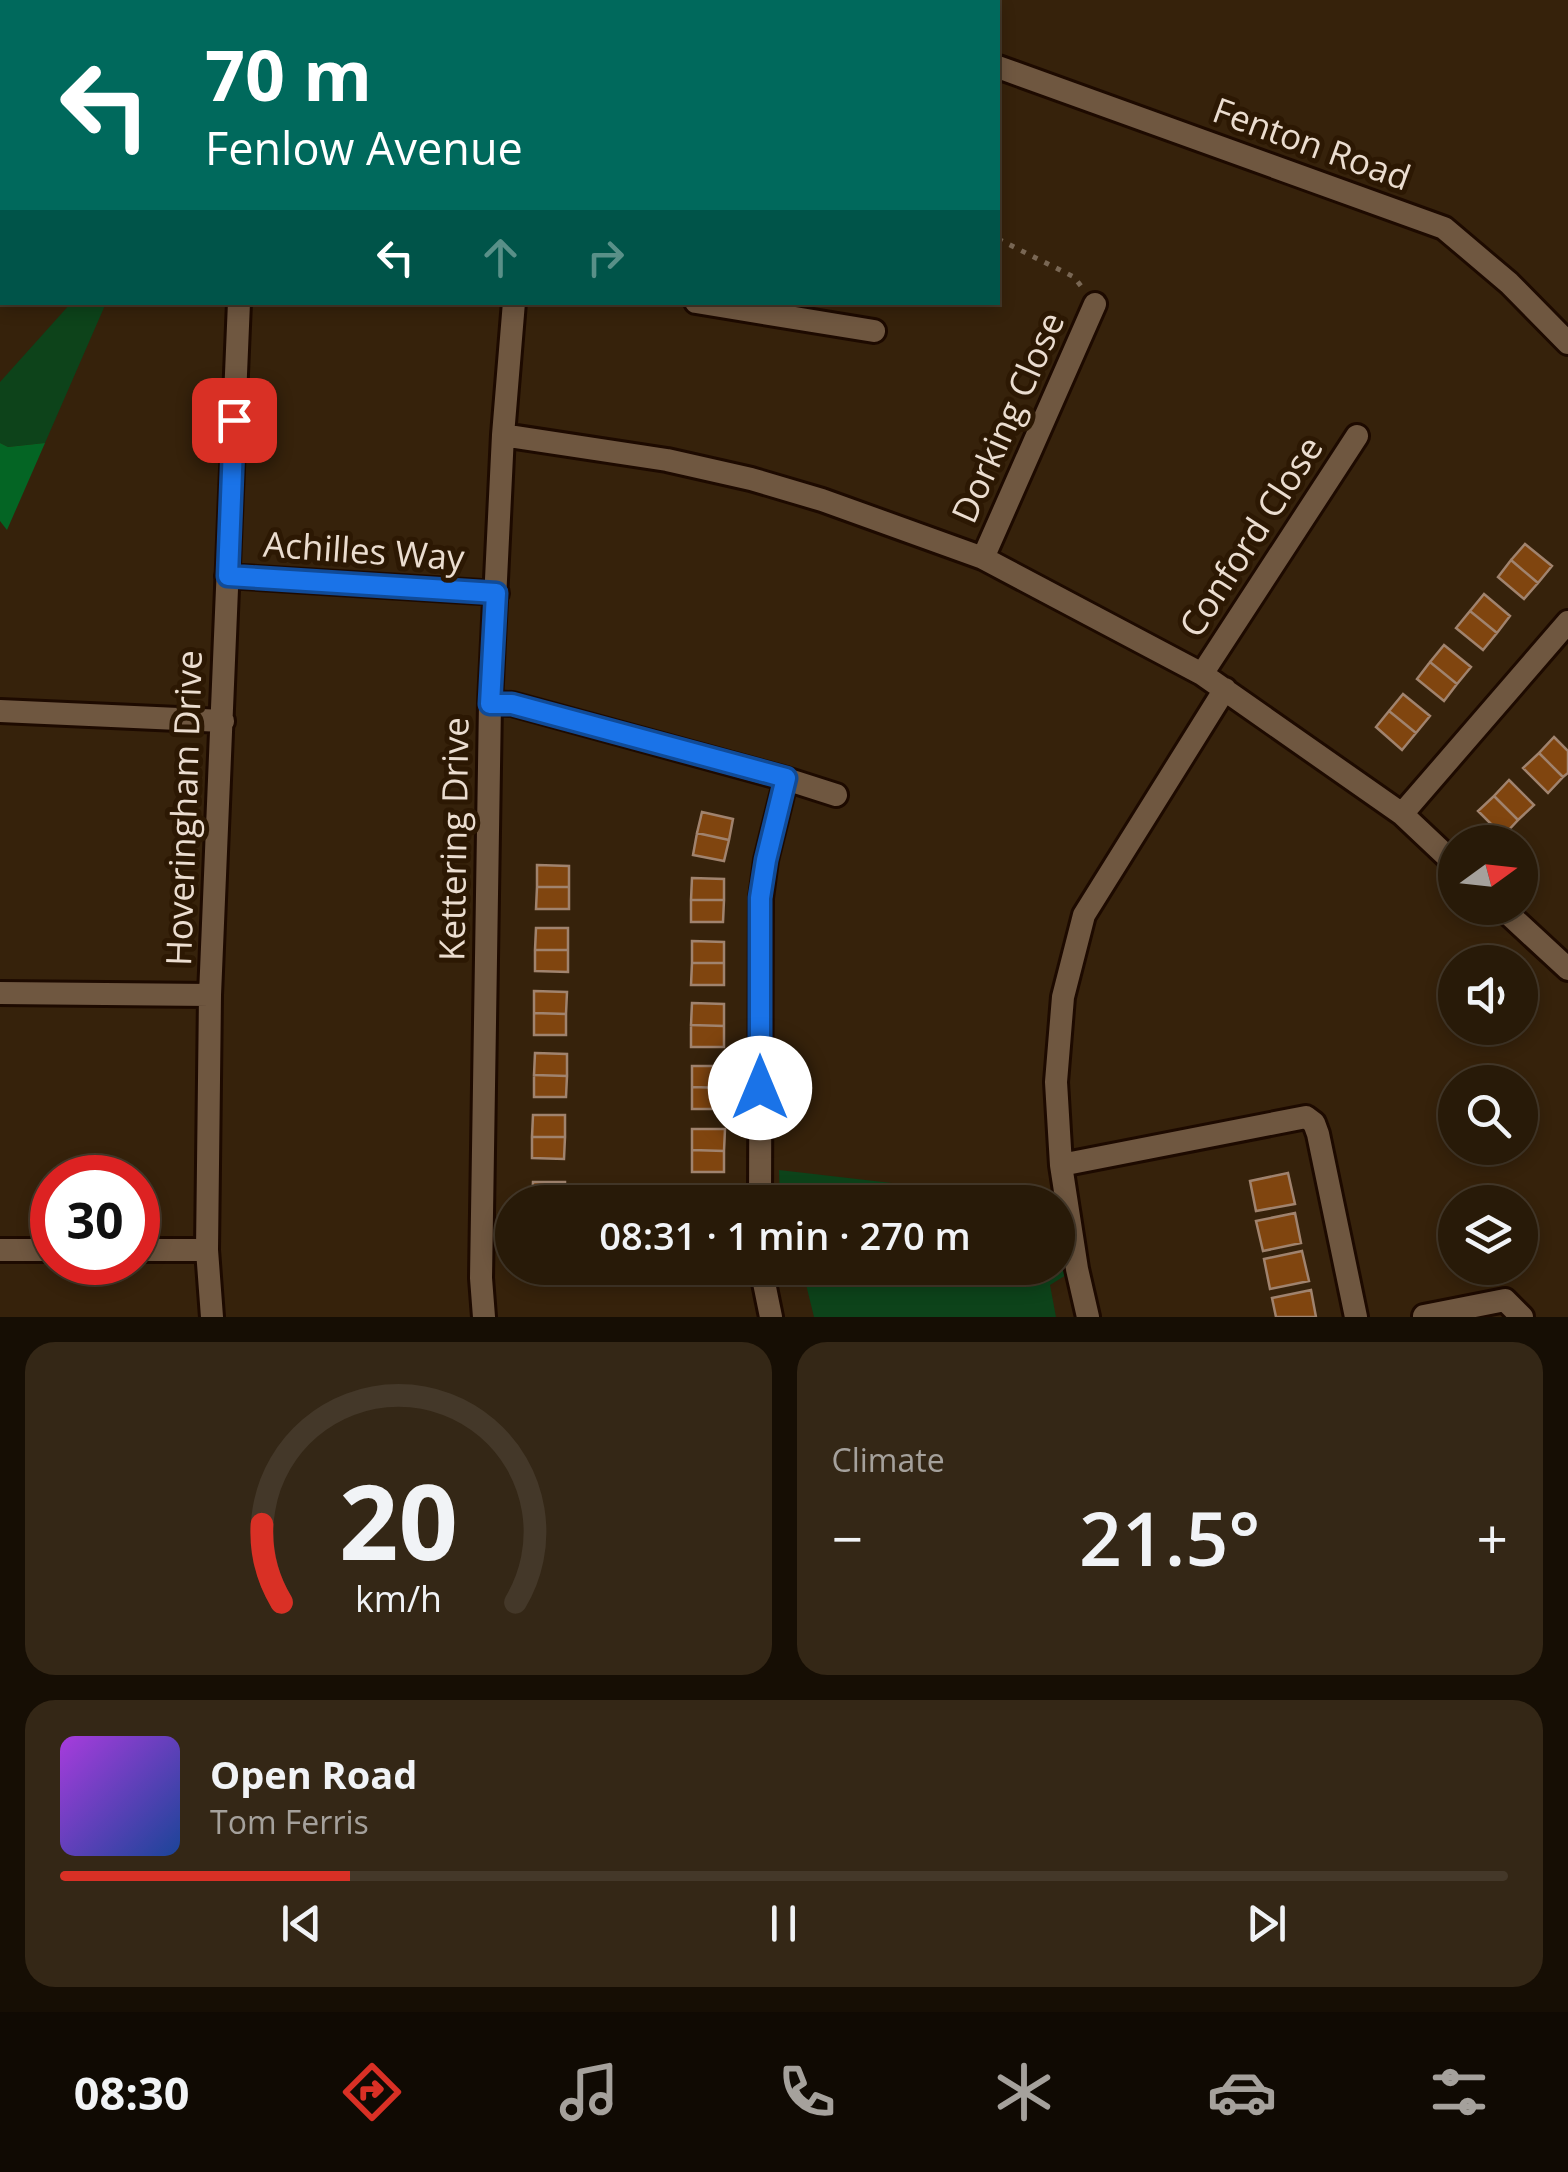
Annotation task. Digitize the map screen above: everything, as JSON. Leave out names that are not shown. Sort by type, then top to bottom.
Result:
[{"type":"street","name":"Fenton Road","points":[[1000,68],[1444,228],[1509,283],[1568,343]]},
{"type":"street","name":"Dorking Close","points":[[984,558],[1095,304]]},
{"type":"street","name":"Hoveringham Drive","points":[[212,1317],[207,1250],[210,995],[238,305]]},
{"type":"street","name":"Kettering Drive","points":[[484,1317],[481,1278],[490,704],[503,435],[514,305]]},
{"type":"street","points":[[714,305],[874,331]]},
{"type":"street","points":[[503,435],[667,460],[751,478],[984,558],[1202,674],[1402,814],[1438,848]]},
{"type":"street","name":"Conford Close","points":[[1202,674],[1357,436]]},
{"type":"street","name":"Achilles Way","points":[[228,576],[496,593]]},
{"type":"street","points":[[1402,814],[1568,622]]},
{"type":"street","points":[[1088,1317],[1076,1268],[1061,1165],[1056,1082],[1063,997],[1084,915],[1224,689]]},
{"type":"street","points":[[490,704],[512,704],[836,795]]},
{"type":"street","points":[[0,710],[223,721]]},
{"type":"street","points":[[760,1185],[760,898],[786,778]]},
{"type":"street","points":[[1520,925],[1568,969]]},
{"type":"street","points":[[0,992],[210,995]]},
{"type":"street","points":[[1061,1165],[1306,1117],[1314,1123],[1318,1134],[1356,1317]]},
{"type":"street","points":[[0,1250],[30,1250]]},
{"type":"street","points":[[160,1250],[207,1250]]},
{"type":"street","points":[[764,1285],[771,1317]]},
{"type":"street","points":[[1424,1316],[1505,1300],[1522,1317]]},
{"type":"path","points":[[1000,240],[1074,278],[1095,304]]},
{"type":"green space","points":[[69,305],[105,305],[45,443],[8,447],[0,443],[0,382]]},
{"type":"green space","points":[[0,443],[8,447],[45,443],[7,530],[0,521]]},
{"type":"green space","points":[[779,1170],[909,1185],[779,1185]]},
{"type":"green space","points":[[806,1285],[1050,1285],[1056,1317],[814,1317]]},
{"type":"building","points":[[1525,544],[1552,566],[1538,583],[1511,560]]},
{"type":"building","points":[[1511,560],[1538,583],[1524,599],[1498,577]]},
{"type":"building","points":[[1484,594],[1510,616],[1497,633],[1470,611]]},
{"type":"building","points":[[1470,611],[1497,633],[1483,650],[1456,628]]},
{"type":"building","points":[[1444,645],[1471,667],[1457,684],[1430,662]]},
{"type":"building","points":[[1430,662],[1457,684],[1444,701],[1417,679]]},
{"type":"building","points":[[1403,694],[1430,716],[1416,733],[1389,711]]},
{"type":"building","points":[[1389,711],[1416,733],[1402,750],[1376,727]]},
{"type":"building","points":[[1554,737],[1568,751],[1568,773],[1563,777],[1539,753]]},
{"type":"building","points":[[1539,753],[1563,777],[1548,793],[1523,768]]},
{"type":"building","points":[[1509,780],[1534,805],[1518,820],[1494,796]]},
{"type":"building","points":[[1494,796],[1518,820],[1513,825],[1492,825],[1478,811]]},
{"type":"building","points":[[702,812],[733,819],[729,840],[697,833]]},
{"type":"building","points":[[697,833],[729,840],[724,861],[693,855]]},
{"type":"building","points":[[537,865],[569,866],[569,887],[537,887]]},
{"type":"building","points":[[692,878],[724,879],[724,900],[691,900]]},
{"type":"building","points":[[537,887],[569,887],[569,909],[536,909]]},
{"type":"building","points":[[691,900],[724,900],[723,922],[691,922]]},
{"type":"building","points":[[536,928],[568,928],[568,950],[535,950]]},
{"type":"building","points":[[692,941],[724,942],[724,963],[692,963]]},
{"type":"building","points":[[535,950],[568,950],[568,972],[535,971]]},
{"type":"building","points":[[692,963],[724,963],[724,985],[691,985]]},
{"type":"building","points":[[534,991],[567,992],[566,1014],[534,1013]]},
{"type":"building","points":[[692,1003],[724,1004],[724,1026],[691,1025]]},
{"type":"building","points":[[534,1013],[566,1014],[566,1035],[534,1035]]},
{"type":"building","points":[[691,1025],[724,1026],[724,1047],[691,1047]]},
{"type":"building","points":[[535,1053],[567,1054],[567,1076],[534,1075]]},
{"type":"building","points":[[692,1066],[725,1066],[724,1088],[692,1087]]},
{"type":"building","points":[[534,1075],[567,1076],[566,1097],[534,1097]]},
{"type":"building","points":[[692,1087],[724,1088],[724,1109],[692,1109]]},
{"type":"building","points":[[533,1115],[565,1115],[565,1137],[532,1137]]},
{"type":"building","points":[[692,1129],[725,1129],[724,1151],[692,1150]]},
{"type":"building","points":[[532,1137],[565,1137],[564,1159],[532,1158]]},
{"type":"building","points":[[692,1150],[724,1151],[724,1172],[692,1172]]},
{"type":"building","points":[[1288,1173],[1295,1204],[1256,1211],[1250,1181]]},
{"type":"building","points":[[533,1182],[565,1182],[565,1185],[533,1185]]},
{"type":"building","points":[[1295,1213],[1301,1243],[1263,1251],[1256,1221]]},
{"type":"building","points":[[1302,1251],[1309,1281],[1270,1289],[1264,1259]]},
{"type":"building","points":[[1311,1290],[1316,1317],[1276,1317],[1272,1298]]},
{"type":"route","points":[[234,420],[228,576],[496,593],[490,704],[512,704],[786,778],[760,898],[760,1088]]}]
